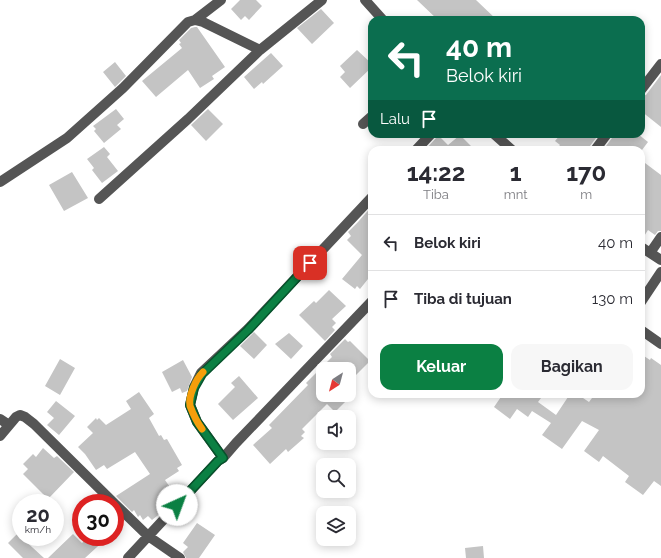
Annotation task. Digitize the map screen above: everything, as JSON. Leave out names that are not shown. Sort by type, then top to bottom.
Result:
[{"type":"street","points":[[0,182],[68,138],[123,88],[188,22],[195,20],[221,0]]},
{"type":"street","points":[[99,199],[188,119],[260,50],[322,0]]},
{"type":"street","points":[[365,0],[379,16]]},
{"type":"street","points":[[195,20],[260,50]]},
{"type":"street","points":[[645,85],[661,64]]},
{"type":"street","points":[[363,124],[368,120]]},
{"type":"street","points":[[420,146],[427,138]]},
{"type":"street","points":[[498,138],[508,146]]},
{"type":"street","points":[[221,459],[197,422],[190,405],[194,388],[202,374],[248,330],[368,201]]},
{"type":"street","points":[[650,253],[661,237]]},
{"type":"street","points":[[645,250],[661,260]]},
{"type":"street","points":[[645,296],[661,272]]},
{"type":"street","points":[[128,558],[241,437],[368,305]]},
{"type":"street","points":[[645,333],[661,344]]},
{"type":"street","points":[[0,436],[13,420],[20,415],[29,420],[106,494]]},
{"type":"street","points":[[0,419],[8,426]]},
{"type":"street","points":[[124,512],[148,536],[180,558]]},
{"type":"building","points":[[240,0],[256,0],[262,6],[249,20],[245,16],[241,20],[231,9]]},
{"type":"building","points":[[417,0],[476,0],[493,16],[434,16]]},
{"type":"building","points":[[321,9],[334,23],[312,44],[297,28]]},
{"type":"building","points":[[197,27],[225,67],[212,76],[214,79],[200,88],[188,70],[156,97],[142,81],[182,48],[179,44],[181,43],[179,40],[191,28]]},
{"type":"building","points":[[357,50],[368,60],[368,71],[350,88],[340,77],[345,72],[340,66]]},
{"type":"building","points":[[271,53],[283,66],[263,84],[262,82],[254,89],[244,77]]},
{"type":"building","points":[[115,62],[126,76],[115,87],[103,72]]},
{"type":"building","points":[[661,75],[661,127],[645,114],[646,95]]},
{"type":"building","points":[[116,109],[124,119],[117,125],[121,129],[104,143],[94,131],[96,129],[93,126]]},
{"type":"building","points":[[208,109],[223,124],[206,141],[191,125]]},
{"type":"building","points":[[436,138],[441,138],[448,145],[456,138],[463,138],[471,146],[429,146]]},
{"type":"building","points":[[558,138],[596,138],[590,146],[559,146],[560,145],[555,141]]},
{"type":"building","points":[[612,138],[643,138],[648,142],[645,146],[606,146]]},
{"type":"building","points":[[104,147],[110,154],[107,157],[118,171],[102,183],[92,170],[94,168],[87,159]]},
{"type":"building","points":[[645,163],[661,175],[661,231],[658,231],[655,235],[648,230],[645,235]]},
{"type":"building","points":[[72,172],[88,198],[64,211],[49,185]]},
{"type":"building","points":[[368,211],[368,279],[360,289],[357,286],[355,289],[342,279],[362,255],[347,240],[351,236],[348,232]]},
{"type":"building","points":[[329,290],[346,306],[332,319],[336,323],[332,327],[335,330],[325,341],[299,315],[314,301],[316,303]]},
{"type":"building","points":[[254,332],[267,345],[254,359],[240,346]]},
{"type":"building","points":[[289,333],[303,346],[291,359],[275,344]]},
{"type":"building","points":[[345,339],[348,342],[350,341],[368,359],[368,363],[356,375],[356,362],[327,362],[332,357],[330,354]]},
{"type":"building","points":[[645,357],[650,360],[651,358],[661,365],[661,486],[654,481],[643,495],[625,482],[629,476],[603,456],[599,462],[584,451],[599,430],[582,421],[562,449],[542,435],[551,423],[532,411],[528,417],[517,409],[510,419],[494,407],[500,398],[541,398],[538,402],[556,415],[567,398],[583,398],[589,402],[592,398],[645,398]]},
{"type":"building","points":[[60,359],[75,368],[60,395],[45,386]]},
{"type":"building","points":[[183,360],[192,377],[187,391],[182,393],[180,388],[172,392],[162,372]]},
{"type":"building","points":[[316,373],[316,402],[345,402],[337,410],[333,410],[327,404],[321,410],[316,410],[316,415],[302,429],[305,432],[301,436],[304,438],[288,452],[286,449],[270,464],[253,445],[272,428],[269,425],[308,385],[306,383]]},
{"type":"building","points":[[239,376],[258,398],[233,420],[218,404],[235,387],[231,383]]},
{"type":"building","points":[[139,392],[154,414],[149,418],[159,436],[161,435],[164,440],[167,439],[182,465],[177,468],[179,471],[165,480],[176,496],[162,512],[152,520],[148,516],[143,520],[140,515],[138,517],[134,510],[132,512],[124,504],[124,494],[119,494],[150,474],[135,452],[107,469],[104,465],[96,470],[78,447],[93,433],[87,427],[96,418],[97,420],[99,418],[106,425],[131,409],[126,401]]},
{"type":"building","points":[[56,401],[75,416],[59,435],[47,425],[54,418],[47,412]]},
{"type":"building","points":[[43,448],[54,458],[57,456],[74,472],[53,494],[43,494],[23,474],[28,469],[23,464],[33,454],[36,457]]},
{"type":"building","points":[[197,523],[215,535],[199,558],[186,558],[183,552],[188,547],[183,543]]},
{"type":"building","points":[[72,535],[72,546],[98,546],[85,558],[48,558],[60,546],[64,546],[64,543]]},
{"type":"building","points":[[12,539],[12,546],[31,546],[44,558],[23,558],[8,543]]},
{"type":"building","points":[[483,546],[484,558],[466,558],[465,548]]},
{"type":"slow traffic","points":[[202,429],[197,422],[190,405],[190,398],[203,372]]},
{"type":"route","points":[[177,505],[218,461],[223,458],[197,422],[190,405],[190,398],[194,388],[202,374],[248,330],[310,263]]}]
